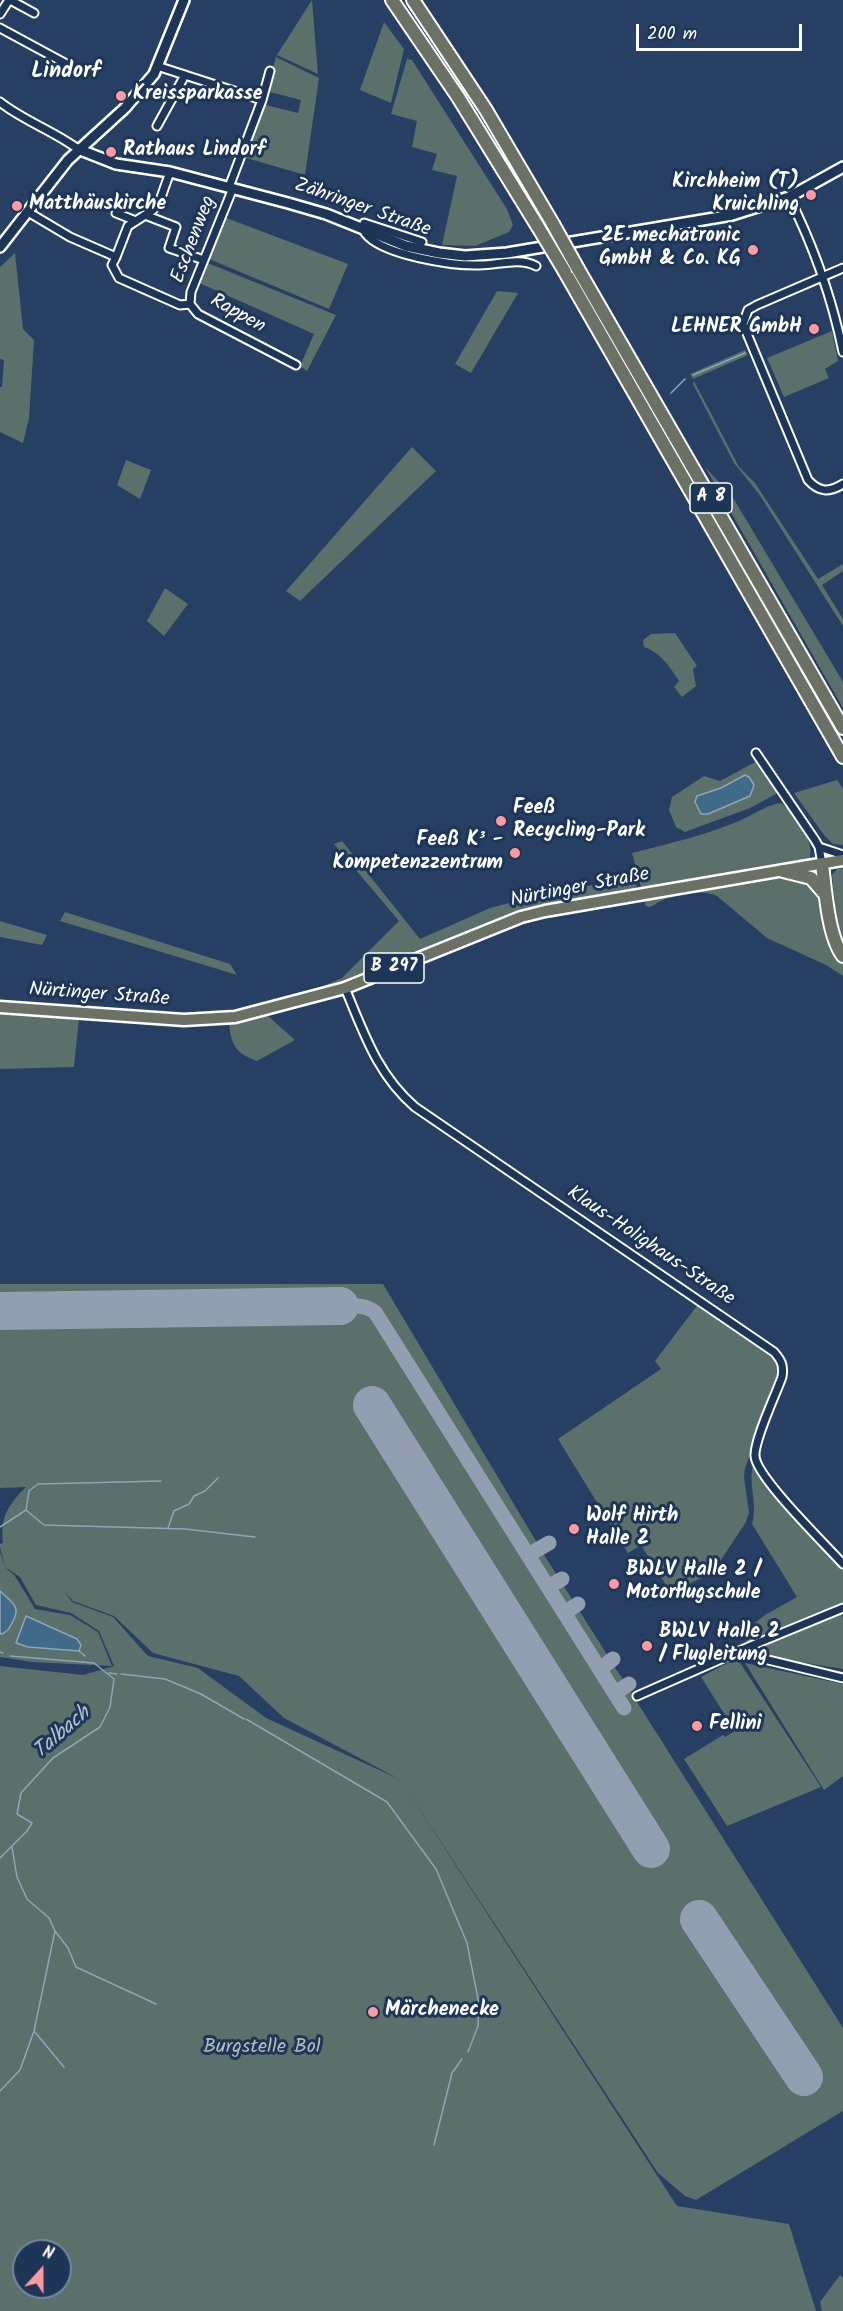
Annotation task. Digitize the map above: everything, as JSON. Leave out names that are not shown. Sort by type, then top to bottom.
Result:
[{"type":"highway","name":"A 8","points":[[393,0],[464,106],[565,272],[843,757]]},
{"type":"highway","name":"A 8","points":[[413,0],[486,110],[843,728]]},
{"type":"highway","points":[[822,864],[833,935],[836,946],[843,956]]},
{"type":"highway","points":[[783,871],[811,878],[825,894]]},
{"type":"highway","points":[[833,935],[843,948]]},
{"type":"main road","name":"Nürtinger Straße","points":[[0,1007],[155,1018],[204,1020],[235,1017],[345,988],[521,917],[843,860]]},
{"type":"street","points":[[1,9],[9,0],[34,13]]},
{"type":"street","points":[[0,247],[68,160],[142,90],[158,66],[184,0]]},
{"type":"street","points":[[0,28],[74,68]]},
{"type":"street","points":[[158,66],[262,100]]},
{"type":"street","name":"Eschenweg","points":[[190,304],[191,292],[231,187],[270,71]]},
{"type":"street","points":[[157,126],[184,75]]},
{"type":"street","points":[[0,102],[78,149]]},
{"type":"street","name":"Zähringer Straße","points":[[78,149],[116,164],[170,172],[309,209],[424,250],[465,256],[489,255],[732,215],[789,197],[843,167]]},
{"type":"street","points":[[28,212],[70,237],[116,257],[128,226],[159,203],[170,172]]},
{"type":"street","points":[[789,197],[824,277],[836,316],[843,352]]},
{"type":"street","points":[[116,213],[136,221]]},
{"type":"street","points":[[145,215],[176,227],[169,248],[204,260]]},
{"type":"street","points":[[422,242],[364,223],[364,233],[373,241],[422,258],[472,266],[524,262],[536,266]]},
{"type":"street","name":"Rappen","points":[[116,257],[112,265],[119,278],[180,305],[190,304],[198,314],[296,365]]},
{"type":"street","points":[[843,268],[756,305],[748,310],[743,324],[808,480],[815,488],[822,491],[837,488],[843,484]]},
{"type":"street","points":[[756,753],[819,847],[822,864]]},
{"type":"street","points":[[819,847],[843,855]]},
{"type":"street","name":"Klaus-Holighaus-Straße","points":[[345,988],[384,1074],[415,1107],[774,1352],[784,1367],[757,1445],[756,1460],[770,1484],[843,1564]]},
{"type":"street","points":[[637,1696],[843,1608]]},
{"type":"street","points":[[735,1653],[843,1678]]},
{"type":"green space","points":[[312,0],[318,74],[277,55]]},
{"type":"green space","points":[[384,22],[404,49],[391,103],[360,90]]},
{"type":"green space","points":[[276,57],[319,78],[305,175],[243,157],[262,104],[298,113],[301,100],[266,91]]},
{"type":"green space","points":[[407,59],[412,60],[507,209],[513,225],[509,232],[475,246],[442,245],[457,176],[432,170],[437,154],[412,147],[417,121],[391,114]]},
{"type":"green space","points":[[224,217],[348,264],[329,309],[209,259],[208,256]]},
{"type":"green space","points":[[15,253],[23,329],[34,340],[29,418],[23,443],[0,432],[0,387],[2,387],[4,360],[0,359],[0,267]]},
{"type":"green space","points":[[205,262],[336,315],[307,371],[300,366],[314,334],[197,282]]},
{"type":"green space","points":[[497,291],[518,293],[471,373],[455,364]]},
{"type":"green space","points":[[832,331],[838,361],[825,369],[829,378],[784,397],[767,358]]},
{"type":"green space","points":[[745,350],[748,355],[693,379],[690,374]]},
{"type":"green space","points":[[694,381],[739,467],[755,483],[818,579],[843,564],[843,571],[822,585],[843,619],[843,626],[759,494],[734,463],[693,384]]},
{"type":"green space","points":[[412,447],[436,471],[300,601],[286,591]]},
{"type":"green space","points":[[126,460],[151,470],[140,499],[117,485]]},
{"type":"green space","points":[[705,467],[732,496],[843,682],[843,708]]},
{"type":"green space","points":[[165,588],[188,604],[164,636],[147,621]]},
{"type":"green space","points":[[675,633],[697,666],[693,669],[696,686],[682,697],[674,687],[679,681],[672,670],[660,656],[644,647],[643,640],[651,634]]},
{"type":"green space","points":[[757,761],[777,789],[776,794],[750,808],[685,832],[676,827],[669,810],[672,797],[704,776],[720,781]],"holes":[[[738,778],[740,801],[717,811],[698,807],[695,802],[698,796],[721,788]]]},
{"type":"green space","points":[[837,780],[843,789],[843,845],[833,844],[824,835],[794,793]]},
{"type":"green space","points":[[781,803],[793,814],[807,834],[810,858],[803,862],[642,891],[632,853],[713,831]]},
{"type":"green space","points":[[342,841],[420,939],[490,908],[547,893],[634,878],[637,889],[635,892],[579,902],[345,984],[268,1004],[342,978],[399,921],[334,844]]},
{"type":"green space","points":[[843,868],[843,941],[837,927],[832,875],[837,869]]},
{"type":"green space","points":[[783,877],[801,878],[816,888],[827,937],[843,963],[843,976],[826,965],[767,938],[717,896],[689,893],[667,898],[651,907],[645,905],[646,898]]},
{"type":"green space","points":[[65,912],[230,964],[237,975],[60,921]]},
{"type":"green space","points":[[0,921],[47,935],[42,945],[0,937]]},
{"type":"green space","points":[[0,1014],[79,1019],[74,1067],[0,1069]]},
{"type":"green space","points":[[268,1016],[295,1040],[257,1061],[239,1052],[236,1048],[231,1038],[229,1023]]},
{"type":"green space","name":"Burgstelle Bol","points":[[0,1284],[383,1284],[546,1558],[843,2028],[843,2111],[696,2200],[685,2196],[658,2173],[401,1781],[677,2206],[789,2224],[816,2311],[0,2311],[0,1666],[83,1675],[114,1666],[99,1631],[71,1613],[36,1605],[20,1577],[5,1567],[0,1547],[3,1543],[4,1519],[14,1500],[26,1487],[0,1488]],"holes":[[[64,1591],[73,1601],[114,1616],[153,1653],[239,1676],[284,1718],[399,1779],[266,1718],[198,1668],[148,1656],[113,1617],[72,1602]]]},
{"type":"green space","points":[[699,1303],[771,1352],[777,1360],[779,1376],[745,1468],[744,1478],[749,1512],[746,1522],[713,1572],[671,1593],[641,1545],[628,1553],[558,1439],[661,1369],[655,1361]]},
{"type":"green space","points":[[753,1464],[775,1495],[843,1569],[843,1603],[747,1642],[742,1633],[765,1615],[797,1597],[752,1524],[754,1517]]},
{"type":"green space","points":[[0,1552],[5,1567],[15,1576],[35,1609],[70,1615],[98,1632],[112,1666],[32,1662],[0,1657]]},
{"type":"green space","points":[[841,1613],[843,1618],[843,1669],[756,1655],[753,1648]]},
{"type":"green space","points":[[737,1658],[821,1787],[727,1826],[684,1759],[723,1735],[725,1737],[735,1731],[701,1677]]},
{"type":"green space","points":[[745,1663],[843,1684],[843,1776],[824,1790]]},
{"type":"green space","points":[[840,2275],[843,2278],[843,2311],[822,2311],[820,2302]]},
{"type":"water","points":[[745,775],[754,785],[750,796],[708,814],[701,814],[695,802],[697,796],[721,788]]},
{"type":"water","points":[[0,1591],[16,1609],[15,1617],[9,1628],[2,1634],[0,1634]]},
{"type":"water","points":[[26,1616],[77,1639],[81,1645],[79,1651],[28,1647],[16,1643]]},
{"type":"waterway","points":[[693,375],[745,353]]},
{"type":"waterway","points":[[671,393],[685,379]]},
{"type":"waterway","points":[[168,1528],[174,1511],[189,1504],[194,1496],[205,1491],[218,1478]]},
{"type":"waterway","points":[[0,1527],[26,1510],[29,1491],[38,1484],[161,1481]]},
{"type":"waterway","points":[[26,1510],[44,1525],[185,1529],[255,1537]]},
{"type":"waterway","points":[[79,1651],[85,1656]]},
{"type":"waterway","name":"Talbach","points":[[0,1858],[32,1823],[17,1814],[21,1793],[53,1758],[100,1727],[110,1707],[114,1679],[94,1663],[10,1656]]},
{"type":"waterway","name":"Talbach","points":[[109,1673],[117,1674]]},
{"type":"waterway","points":[[121,1674],[165,1679],[201,1694],[244,1719]]},
{"type":"waterway","points":[[246,1719],[387,1802],[436,1869],[467,1943],[479,2004],[478,2026],[468,2052]]},
{"type":"waterway","points":[[12,1847],[17,1877],[27,1899],[49,1918],[55,1931],[68,1948],[76,1967],[156,2004]]},
{"type":"waterway","points":[[0,2091],[20,2070],[34,2031],[55,1931]]},
{"type":"waterway","points":[[34,2031],[64,2067]]},
{"type":"waterway","points":[[434,2145],[452,2073],[462,2059]]},
{"type":"taxiway","points":[[340,1306],[363,1307],[375,1312],[624,1708]]},
{"type":"taxiway","points":[[528,1555],[549,1543]]},
{"type":"taxiway","points":[[548,1587],[562,1579]]},
{"type":"taxiway","points":[[564,1613],[578,1604]]},
{"type":"taxiway","points":[[600,1669],[613,1659]]},
{"type":"taxiway","points":[[615,1693],[629,1684]]},
{"type":"runway","points":[[0,1311],[340,1306]]},
{"type":"runway","points":[[372,1405],[651,1849]]},
{"type":"runway","points":[[699,1919],[804,2077]]},
{"type":"place","name":"Kreissparkasse","points":[[121,96]]},
{"type":"place","name":"Rathaus Lindorf","points":[[111,152]]},
{"type":"place","name":"Kirchheim (T) Kruichling","points":[[811,195]]},
{"type":"place","name":"Matthäuskirche","points":[[17,206]]},
{"type":"place","name":"2E mechatronic GmbH & Co. KG","points":[[753,250]]},
{"type":"place","name":"LEHNER GmbH","points":[[814,329]]},
{"type":"place","name":"Feeß Recycling-Park","points":[[501,821]]},
{"type":"place","name":"Feeß K³ - Kompetenzzentrum","points":[[515,853]]},
{"type":"place","name":"Wolf Hirth Halle 2","points":[[574,1529]]},
{"type":"place","name":"BWLV Halle 2 / Motorflugschule","points":[[614,1584]]},
{"type":"place","name":"BWLV Halle 2 / Flugleitung","points":[[647,1646]]},
{"type":"place","name":"Fellini","points":[[697,1726]]},
{"type":"place","name":"Märchenecke","points":[[373,2012]]},
{"type":"district","name":"Lindorf","points":[[66,73]]}]
